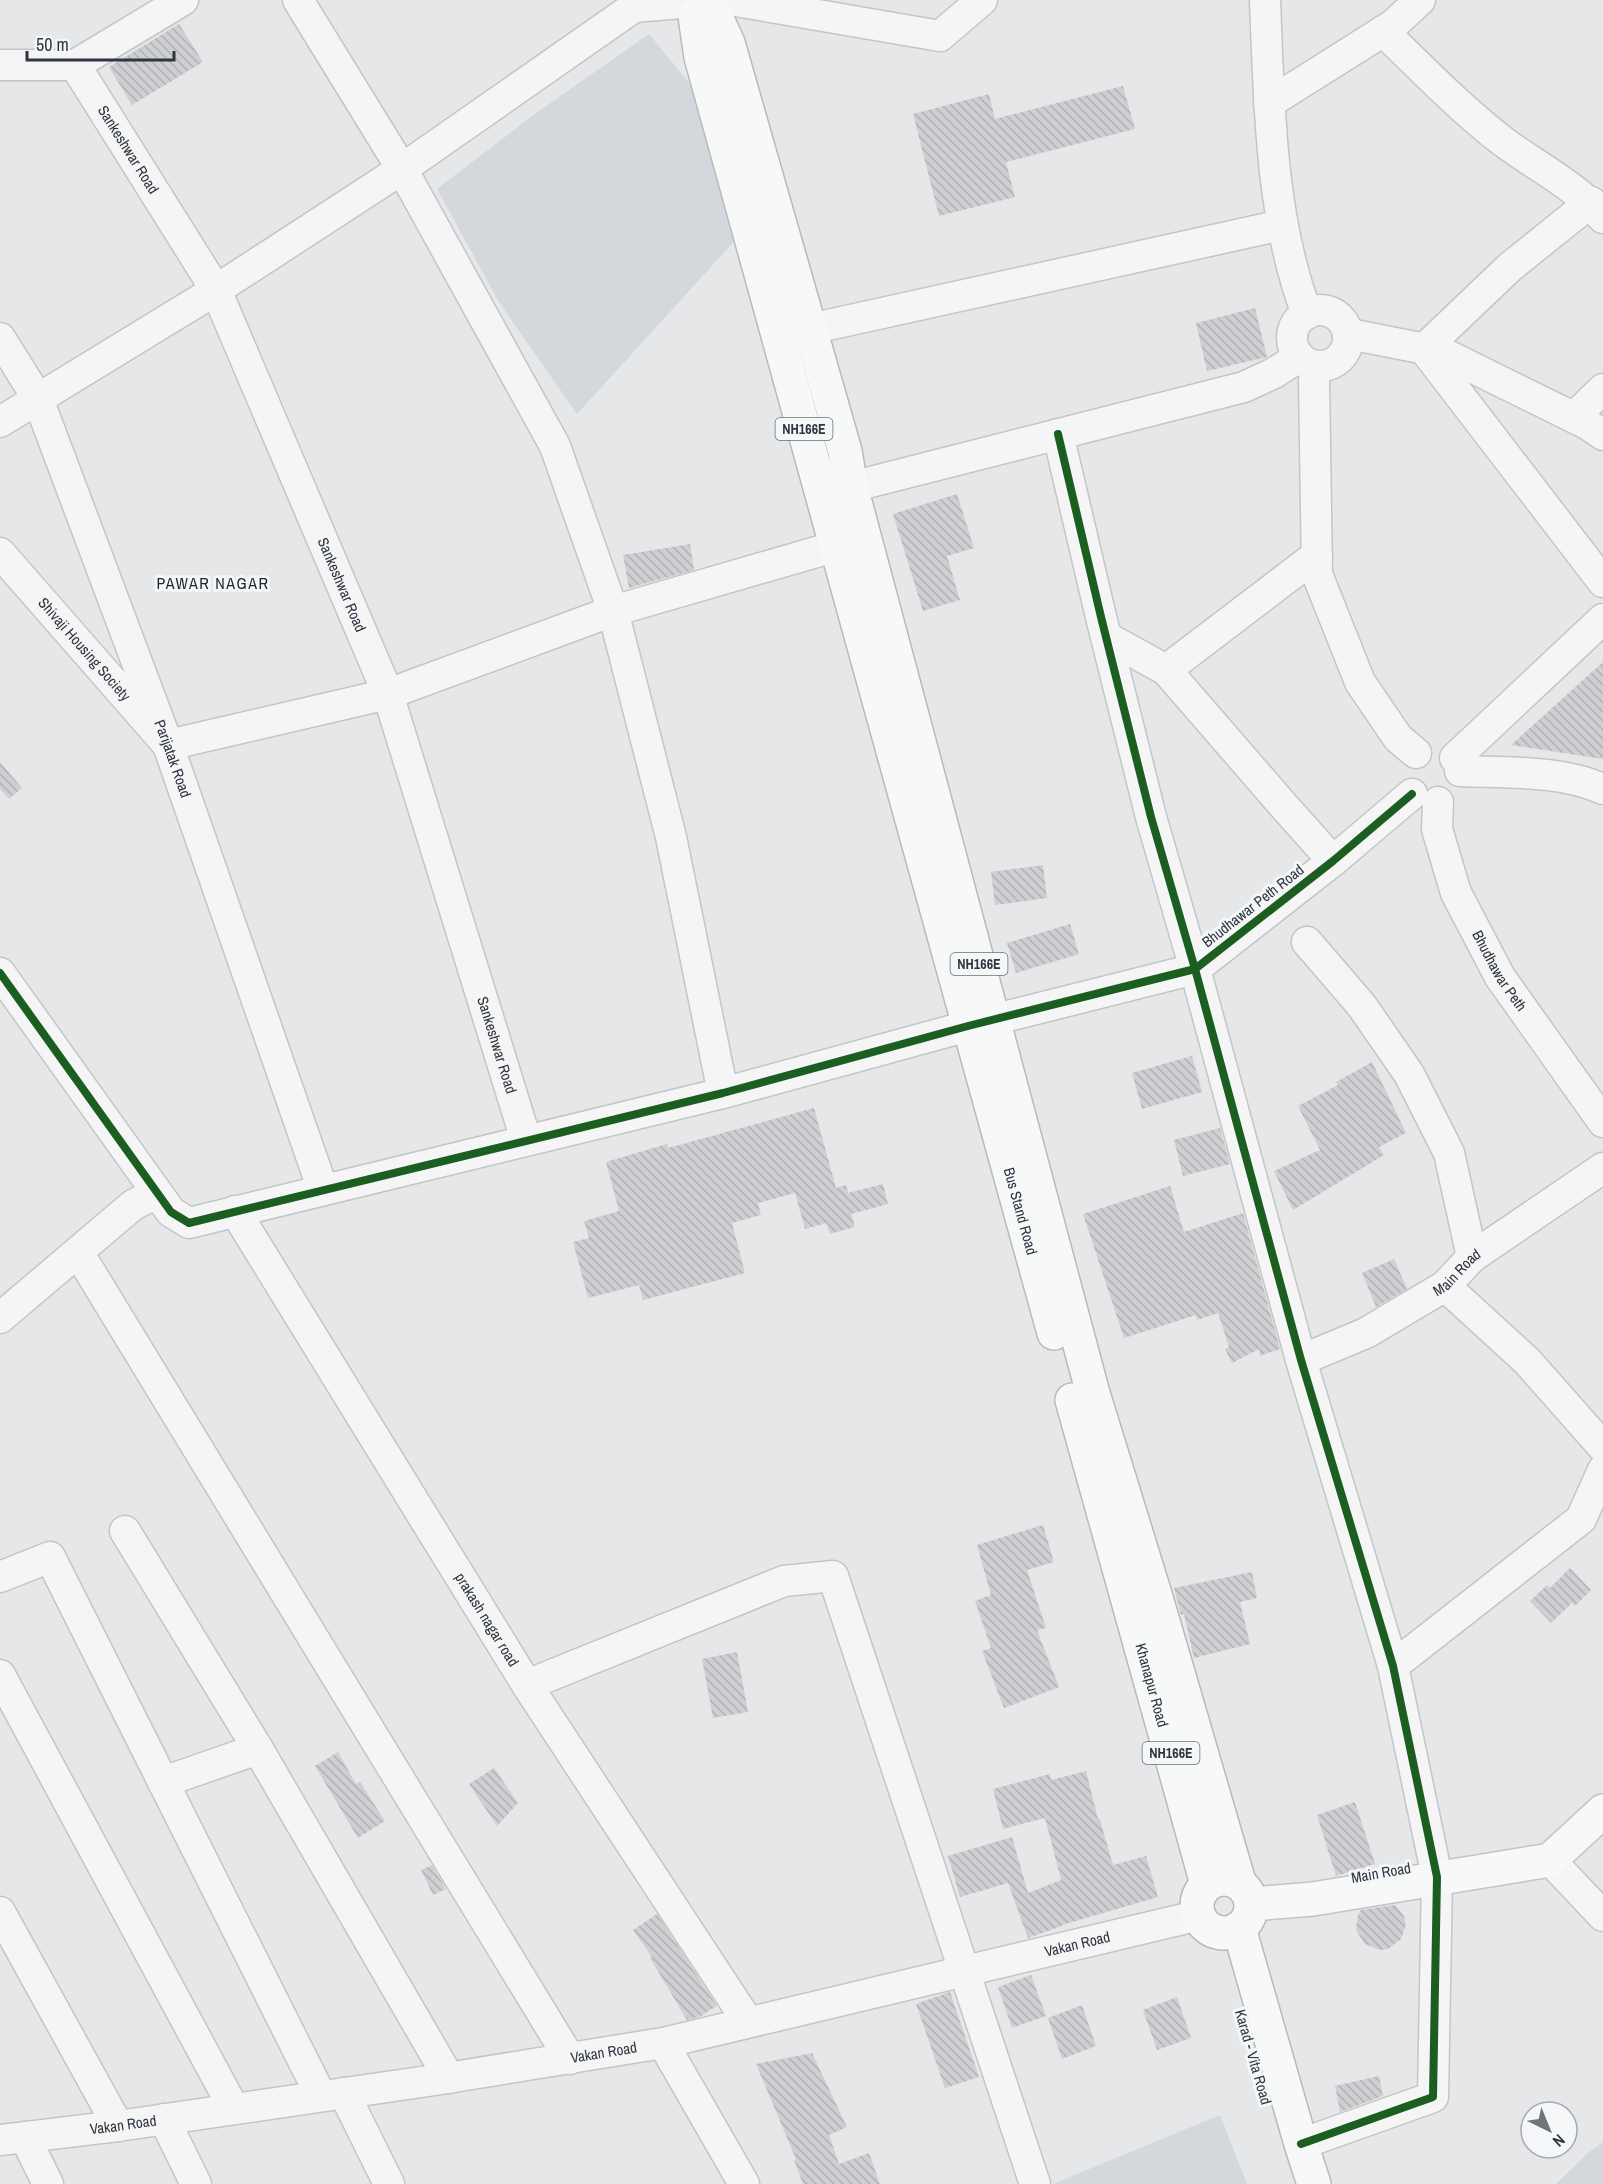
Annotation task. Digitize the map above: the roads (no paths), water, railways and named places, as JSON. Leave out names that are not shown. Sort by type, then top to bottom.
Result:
[{"type":"main road","name":"NH166E","points":[[702,4],[728,43],[845,452],[851,487],[1092,1390],[1226,1907],[1314,2184]]},
{"type":"main road","name":"NH166E","points":[[702,4],[701,57],[837,546]]},
{"type":"main road","name":"Bus Stand Road","points":[[837,546],[905,801],[993,1020],[1134,1623]]},
{"type":"main road","name":"Khanapur Road","points":[[1134,1623],[1226,1907]]},
{"type":"main road","points":[[1550,1860],[1603,1811]]},
{"type":"main road","name":"Main Road","points":[[1226,1907],[1313,1899],[1550,1860]]},
{"type":"main road","name":"Karad - Vita Road","points":[[1226,1907],[1290,2184]]},
{"type":"street","points":[[0,64],[75,65],[183,0]]},
{"type":"street","points":[[298,0],[402,169],[555,446],[613,611],[671,837],[723,1093]]},
{"type":"street","points":[[0,423],[216,290],[402,169],[634,8],[702,4],[940,36],[982,0]]},
{"type":"street","points":[[1265,0],[1269,103],[1282,225],[1307,314]]},
{"type":"street","points":[[1269,103],[1383,31],[1420,0]]},
{"type":"street","points":[[1383,31],[1460,106],[1502,141],[1597,210],[1510,267],[1424,349]]},
{"type":"street","name":"Sankeshwar Road","points":[[75,65],[216,290],[388,694],[526,1140]]},
{"type":"street","points":[[778,336],[1282,225]]},
{"type":"street","points":[[851,487],[1244,387],[1307,361],[1332,364],[1339,359],[1348,343],[1348,334],[1346,325],[1340,317],[1331,312],[1322,310],[1307,314],[1297,322],[1293,331],[1294,349],[1307,361],[1314,380],[1317,574],[1360,682],[1398,738],[1416,753]]},
{"type":"street","points":[[1348,334],[1441,352],[1574,417],[1603,435]]},
{"type":"street","name":"Parijatak Road","points":[[0,338],[38,399],[168,746],[323,1190]]},
{"type":"street","points":[[1424,349],[1603,582]]},
{"type":"street","points":[[1574,417],[1603,389]]},
{"type":"street","points":[[1058,434],[1151,816],[1195,969],[1300,1360],[1393,1666],[1437,1877],[1433,2097],[1301,2144]]},
{"type":"street","points":[[168,746],[388,694],[613,611],[837,546]]},
{"type":"street","name":"Shivaji Housing Society","points":[[0,553],[168,746]]},
{"type":"street","points":[[1166,670],[1317,555]]},
{"type":"street","points":[[1603,619],[1458,764],[1459,785],[1451,797],[1425,798],[1406,781],[1405,774],[1410,760],[1416,753],[1430,747],[1444,749],[1458,764],[1585,781],[1603,789]]},
{"type":"street","points":[[1106,637],[1166,670],[1333,861]]},
{"type":"street","name":"Bhudhawar Peth Road","points":[[0,973],[171,1212],[189,1222],[723,1093],[993,1020],[1195,969],[1333,861],[1425,798]]},
{"type":"street","name":"Bhudhawar Peth","points":[[1425,798],[1456,893],[1500,977],[1603,1122]]},
{"type":"street","points":[[1307,942],[1362,1006],[1409,1074],[1449,1153],[1472,1257]]},
{"type":"street","name":"Main Road","points":[[1300,1360],[1366,1333],[1445,1286],[1472,1257],[1603,1168]]},
{"type":"street","points":[[0,1318],[133,1205],[157,1193]]},
{"type":"street","name":"prakash nagar road","points":[[235,1211],[526,1685],[748,2022]]},
{"type":"street","points":[[78,1252],[570,2059]]},
{"type":"street","points":[[1445,1286],[1527,1361],[1603,1447]]},
{"type":"street","points":[[1393,1666],[1581,1519],[1603,1470]]},
{"type":"street","points":[[125,1531],[258,1749],[449,2078]]},
{"type":"street","points":[[0,1577],[50,1557],[163,1782],[332,2095],[389,2184]]},
{"type":"street","points":[[526,1685],[784,1581],[833,1576],[1035,2184]]},
{"type":"street","points":[[0,1675],[234,2109]]},
{"type":"street","points":[[163,1782],[258,1749]]},
{"type":"street","points":[[1550,1860],[1603,1916]]},
{"type":"street","name":"Vakan Road","points":[[12,2139],[449,2078],[663,2043],[966,1972],[1226,1907]]},
{"type":"street","points":[[0,1911],[118,2126]]},
{"type":"street","points":[[663,2043],[744,2184]]},
{"type":"street","points":[[165,2119],[196,2184]]},
{"type":"street","points":[[12,2139],[48,2184]]},
{"type":"district","name":"PAWAR NAGAR","points":[[213,583]]}]
